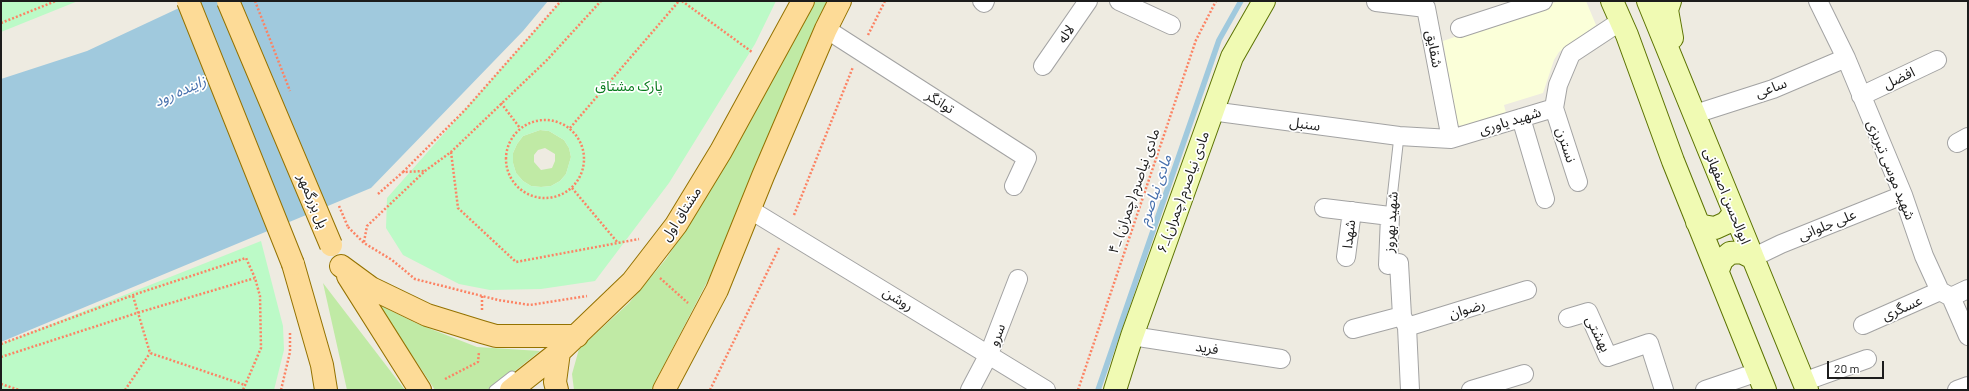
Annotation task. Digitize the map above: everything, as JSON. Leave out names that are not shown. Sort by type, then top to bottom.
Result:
[{"type":"main road","points":[[188,1],[293,264],[322,365],[326,390]]},
{"type":"main road","name":"پل بزرگمهر","points":[[228,1],[341,266],[420,390]]},
{"type":"main road","name":"مشتاق اول","points":[[515,380],[564,344],[632,282],[676,225],[708,171],[803,1]]},
{"type":"main road","points":[[664,390],[717,290],[749,209],[826,29],[840,1]]},
{"type":"main road","name":"۶_مادی نیاصرم (چمران)","points":[[1115,390],[1132,336],[1211,111],[1232,57],[1264,1]]},
{"type":"main road","points":[[1612,1],[1621,21],[1697,222],[1718,270],[1761,381]]},
{"type":"main road","name":"ابوالحسن اصفهانی","points":[[1648,1],[1695,114],[1751,257],[1805,386]]},
{"type":"main road","points":[[1670,1],[1668,10],[1676,69]]},
{"type":"main road","points":[[1697,222],[1703,226],[1715,228],[1726,223],[1734,213]]},
{"type":"main road","points":[[1718,270],[1722,260],[1730,253],[1741,252],[1751,257]]},
{"type":"main road","points":[[341,266],[371,288],[427,315],[496,336],[564,344],[555,382],[557,390]]},
{"type":"main road","points":[[314,390],[322,365]]},
{"type":"street","name":"لاله","points":[[1043,66],[1088,1]]},
{"type":"street","points":[[1119,1],[1171,25]]},
{"type":"street","points":[[1460,28],[1543,1]]},
{"type":"street","name":"شهید موسی تبریزی","points":[[1818,1],[1846,58],[1903,195],[1924,256],[1968,336]]},
{"type":"street","name":"شقایق","points":[[1376,2],[1426,8],[1451,139]]},
{"type":"street","name":"شهید یاوری","points":[[1399,136],[1451,139],[1554,108],[1558,85],[1571,54],[1621,21]]},
{"type":"street","name":"توانگر","points":[[826,29],[1027,158],[1014,186]]},
{"type":"street","name":"ساعی","points":[[1695,114],[1773,88],[1846,58]]},
{"type":"street","name":"افضل","points":[[1861,96],[1936,60]]},
{"type":"street","name":"نسترن","points":[[1554,108],[1578,182]]},
{"type":"street","name":"سنبل","points":[[1211,111],[1399,136]]},
{"type":"street","points":[[1521,118],[1545,199]]},
{"type":"street","name":"علی جلوانی","points":[[1751,257],[1903,195]]},
{"type":"street","name":"شهدا","points":[[1324,208],[1390,216]]},
{"type":"street","name":"روشن","points":[[749,209],[990,354],[1046,390]]},
{"type":"street","name":"شهدا","points":[[1346,257],[1352,211]]},
{"type":"street","name":"شهید بهروز","points":[[1390,216],[1388,265],[1399,263],[1410,390]]},
{"type":"street","name":"سرو","points":[[970,390],[990,354],[1018,279]]},
{"type":"street","points":[[1946,294],[1968,289]]},
{"type":"street","name":"رضوان","points":[[1353,329],[1405,322],[1528,290]]},
{"type":"street","name":"عسگری","points":[[1863,325],[1946,294]]},
{"type":"street","name":"بهشتی","points":[[1568,318],[1588,312],[1608,357],[1649,343],[1664,390]]},
{"type":"street","name":"فرید","points":[[1132,336],[1281,359]]},
{"type":"street","points":[[1805,386],[1867,359]]},
{"type":"street","points":[[1471,390],[1524,374]]},
{"type":"street","points":[[1705,390],[1761,381]]},
{"type":"street","points":[[1957,390],[1968,386]]},
{"type":"lane","name":"شهید بهروز","points":[[1390,216],[1399,136]]},
{"type":"lane","points":[[494,390],[515,380]]},
{"type":"path","points":[[1,23],[56,1]]},
{"type":"path","points":[[255,1],[291,93]]},
{"type":"path","points":[[378,194],[403,172],[465,110],[561,1]]},
{"type":"path","points":[[364,242],[366,226],[425,171],[450,152],[547,60],[601,1]]},
{"type":"path","points":[[570,128],[679,1]]},
{"type":"path","points":[[682,1],[758,56]]},
{"type":"path","points":[[710,390],[787,232],[860,51],[885,1]]},
{"type":"path","name":"۴_ مادی نیاصرم (چمران)","points":[[1078,390],[1196,40],[1216,1]]},
{"type":"path","points":[[501,102],[520,128]]},
{"type":"path","points":[[545,119],[558,122],[570,128],[579,138],[584,150],[584,164],[580,177],[572,188],[562,195],[549,198],[536,198],[525,193],[515,185],[508,174],[505,162],[506,149],[520,128],[532,122],[545,119]]},
{"type":"path","points":[[450,152],[458,208],[516,262],[645,238]]},
{"type":"path","points":[[403,172],[425,171]]},
{"type":"path","points":[[572,188],[618,243]]},
{"type":"path","points":[[336,199],[348,227],[364,242],[392,260],[415,279],[498,300],[530,305],[587,296],[594,292]]},
{"type":"path","points":[[1,344],[133,296],[246,258],[260,296],[261,348],[243,390]]},
{"type":"path","points":[[646,264],[703,317]]},
{"type":"path","points":[[1,357],[137,313],[254,278]]},
{"type":"path","points":[[133,296],[150,353]]},
{"type":"path","points":[[281,390],[290,352],[290,330]]},
{"type":"path","points":[[150,353],[245,385]]},
{"type":"path","points":[[125,390],[150,353]]},
{"type":"path","points":[[445,379],[478,362]]},
{"type":"path","points":[[1,384],[19,390]]},
{"type":"shaded area","points":[[1559,1],[1586,1],[1596,25],[1559,52],[1554,60],[1543,93],[1504,105],[1506,113],[1464,126],[1457,125],[1443,41]]},
{"type":"green space","points":[[1,1],[78,1],[1,32]]},
{"type":"green space","name":"پارک مشتاق","points":[[561,1],[776,1],[755,44],[669,183],[595,281],[541,289],[490,290],[459,284],[403,255],[386,228],[387,198]],"holes":[[[540,130],[549,131],[564,140],[569,148],[571,157],[566,174],[560,181],[551,186],[531,186],[523,181],[516,173],[513,163],[513,153],[523,136]]]},
{"type":"green space","points":[[811,1],[835,1],[722,253],[651,390],[574,390],[572,374],[579,349],[629,303],[666,259],[701,206]]},
{"type":"green space","points":[[540,130],[549,131],[564,140],[569,148],[571,157],[566,174],[560,181],[551,186],[531,186],[523,181],[516,173],[513,163],[513,153],[523,136]],"holes":[[[545,148],[555,154],[555,161],[552,168],[541,170],[534,162],[534,155],[538,150]]]},
{"type":"green space","points":[[261,241],[283,326],[284,350],[274,390],[1,390],[1,344]]},
{"type":"green space","points":[[323,283],[405,390],[347,390]]},
{"type":"green space","points":[[379,305],[418,324],[477,347],[540,351],[491,390],[435,390]]},
{"type":"water","name":"زاینده رود","points":[[194,1],[548,1],[523,31],[371,188],[1,342],[1,79],[87,51]]},
{"type":"waterway","name":"مادی نیاصرم","points":[[1098,390],[1219,40],[1241,1]]}]
